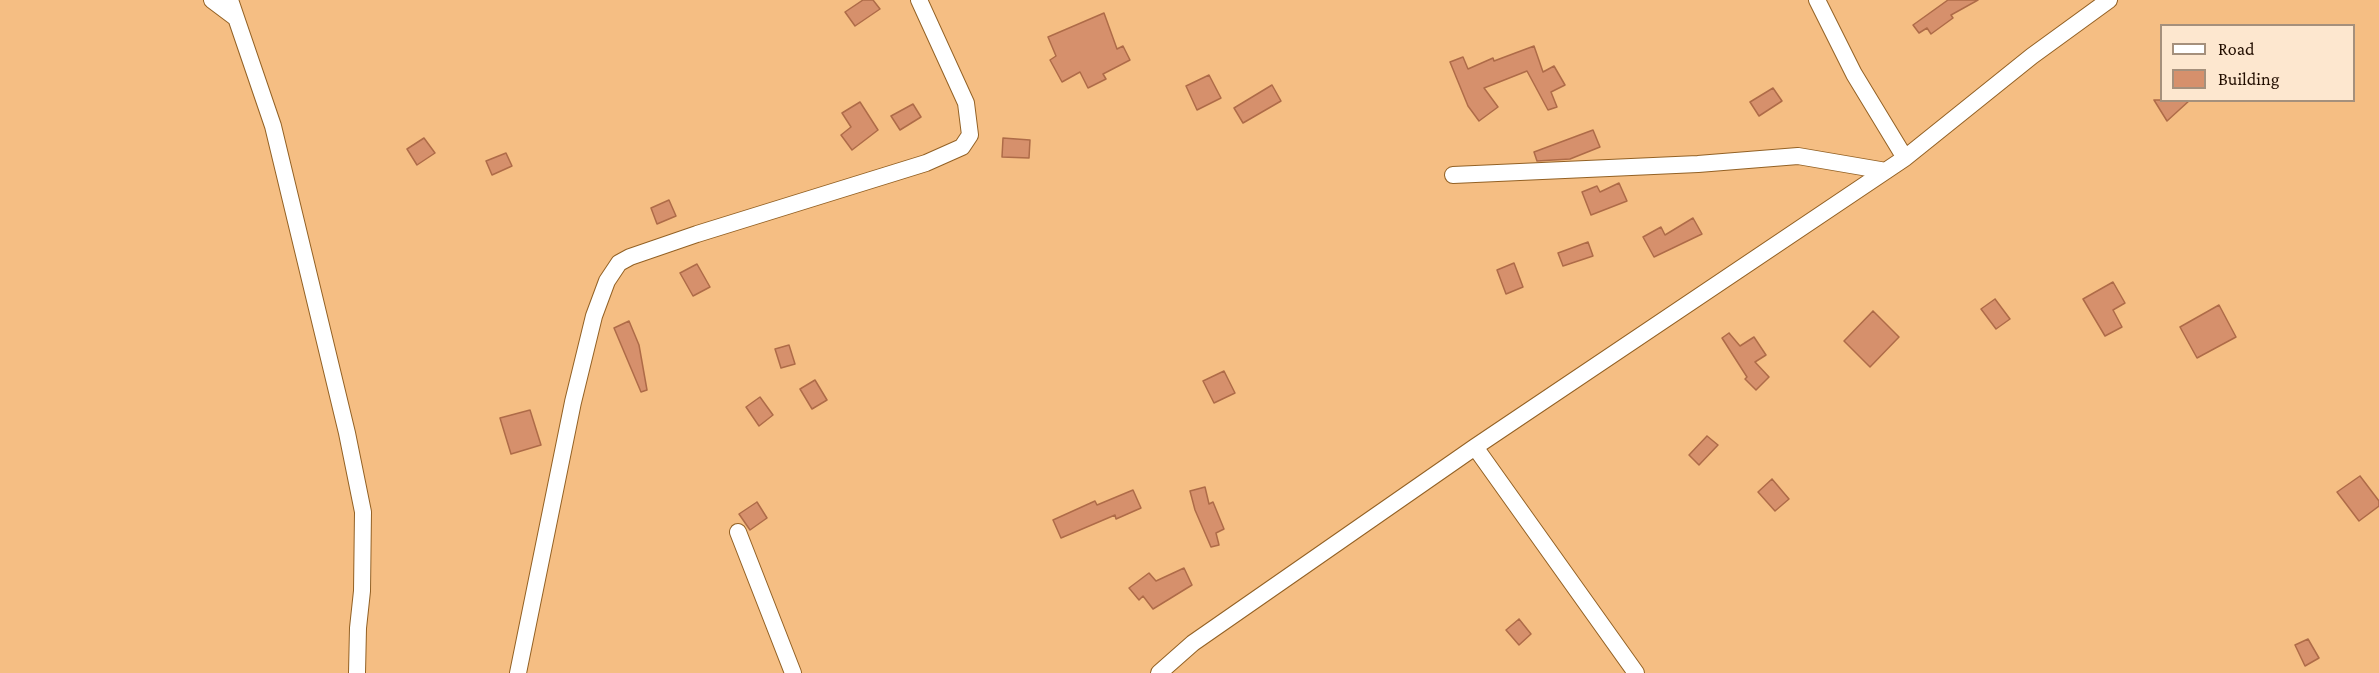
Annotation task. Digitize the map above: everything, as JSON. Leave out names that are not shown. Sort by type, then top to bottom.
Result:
[{"type":"street","points":[[212,0],[236,18]]},
{"type":"street","points":[[230,0],[273,126],[347,433],[363,512],[363,569],[357,628],[357,673]]},
{"type":"street","points":[[518,673],[573,402],[594,316],[607,281],[619,263],[630,257],[926,163],[962,147],[970,135],[966,103],[919,0]]},
{"type":"street","points":[[1817,0],[1854,75],[1905,158]]},
{"type":"street","points":[[1159,673],[1193,644],[1475,447],[1905,158],[2032,56],[2109,0]]},
{"type":"street","points":[[1453,175],[1698,164],[1798,156],[1886,171]]},
{"type":"street","points":[[1475,447],[1636,673]]},
{"type":"street","points":[[738,532],[794,673]]},
{"type":"building","points":[[863,0],[873,0],[880,9],[855,26],[845,12]]},
{"type":"building","points":[[1948,0],[1978,0],[1951,15],[1953,18],[1931,34],[1927,28],[1919,33],[1913,25]]},
{"type":"building","points":[[1104,13],[1117,49],[1123,46],[1130,60],[1103,74],[1106,79],[1088,88],[1080,72],[1062,82],[1050,60],[1056,56],[1048,37]]},
{"type":"building","points":[[1534,46],[1543,72],[1554,66],[1565,85],[1551,92],[1557,107],[1548,110],[1527,71],[1484,88],[1498,107],[1479,121],[1468,106],[1450,62],[1463,57],[1468,69],[1493,58],[1494,61]]},
{"type":"building","points":[[1209,75],[1221,98],[1197,110],[1186,86]]},
{"type":"building","points":[[1272,85],[1281,101],[1243,123],[1234,108]]},
{"type":"building","points":[[1773,88],[1782,101],[1759,116],[1750,102]]},
{"type":"building","points":[[2154,100],[2188,102],[2167,121]]},
{"type":"building","points":[[860,102],[878,130],[852,150],[841,135],[851,127],[842,113]]},
{"type":"building","points":[[913,104],[921,117],[900,130],[891,116]]},
{"type":"building","points":[[1593,130],[1600,147],[1570,159],[1537,161],[1534,152]]},
{"type":"building","points":[[424,138],[435,153],[417,165],[407,149]]},
{"type":"building","points":[[1003,138],[1030,140],[1029,158],[1002,157]]},
{"type":"building","points":[[506,153],[512,166],[492,175],[486,161]]},
{"type":"building","points":[[1619,183],[1627,201],[1591,215],[1582,192],[1597,186],[1600,192]]},
{"type":"building","points":[[669,200],[676,216],[657,224],[651,208]]},
{"type":"building","points":[[1693,218],[1702,234],[1654,257],[1643,237],[1661,227],[1665,235]]},
{"type":"building","points":[[1588,242],[1593,256],[1563,266],[1558,253]]},
{"type":"building","points":[[1514,263],[1523,287],[1506,294],[1497,270]]},
{"type":"building","points":[[697,264],[710,287],[693,296],[680,273]]},
{"type":"building","points":[[2113,282],[2125,303],[2113,310],[2122,327],[2105,336],[2083,299]]},
{"type":"building","points":[[1995,299],[2010,319],[1996,329],[1981,309]]},
{"type":"building","points":[[2219,305],[2236,337],[2197,358],[2180,327]]},
{"type":"building","points":[[1873,311],[1899,337],[1870,367],[1844,341]]},
{"type":"building","points":[[629,321],[639,345],[647,390],[641,392],[614,328]]},
{"type":"building","points":[[1729,333],[1740,346],[1754,337],[1766,355],[1755,362],[1769,377],[1756,390],[1745,379],[1747,377],[1722,338]]},
{"type":"building","points":[[789,345],[795,364],[781,368],[775,349]]},
{"type":"building","points":[[1224,371],[1235,393],[1214,403],[1203,381]]},
{"type":"building","points":[[815,380],[827,400],[812,409],[800,389]]},
{"type":"building","points":[[760,397],[773,415],[759,426],[746,407]]},
{"type":"building","points":[[530,410],[541,445],[511,454],[500,418]]},
{"type":"building","points":[[1707,436],[1718,445],[1699,465],[1689,455]]},
{"type":"building","points":[[2360,476],[2379,501],[2379,506],[2359,521],[2337,492]]},
{"type":"building","points":[[1772,479],[1789,499],[1775,511],[1758,492]]},
{"type":"building","points":[[1205,487],[1209,504],[1213,502],[1224,529],[1216,533],[1219,545],[1211,547],[1195,510],[1190,491]]},
{"type":"building","points":[[1133,490],[1141,508],[1116,519],[1115,515],[1061,538],[1053,520],[1095,501],[1097,505]]},
{"type":"building","points":[[757,502],[767,518],[750,530],[739,514]]},
{"type":"building","points":[[1184,568],[1192,585],[1153,609],[1143,596],[1139,600],[1129,588],[1149,573],[1156,581]]},
{"type":"building","points":[[1519,619],[1531,634],[1519,645],[1506,630]]},
{"type":"building","points":[[2308,639],[2319,658],[2305,666],[2295,645]]}]
